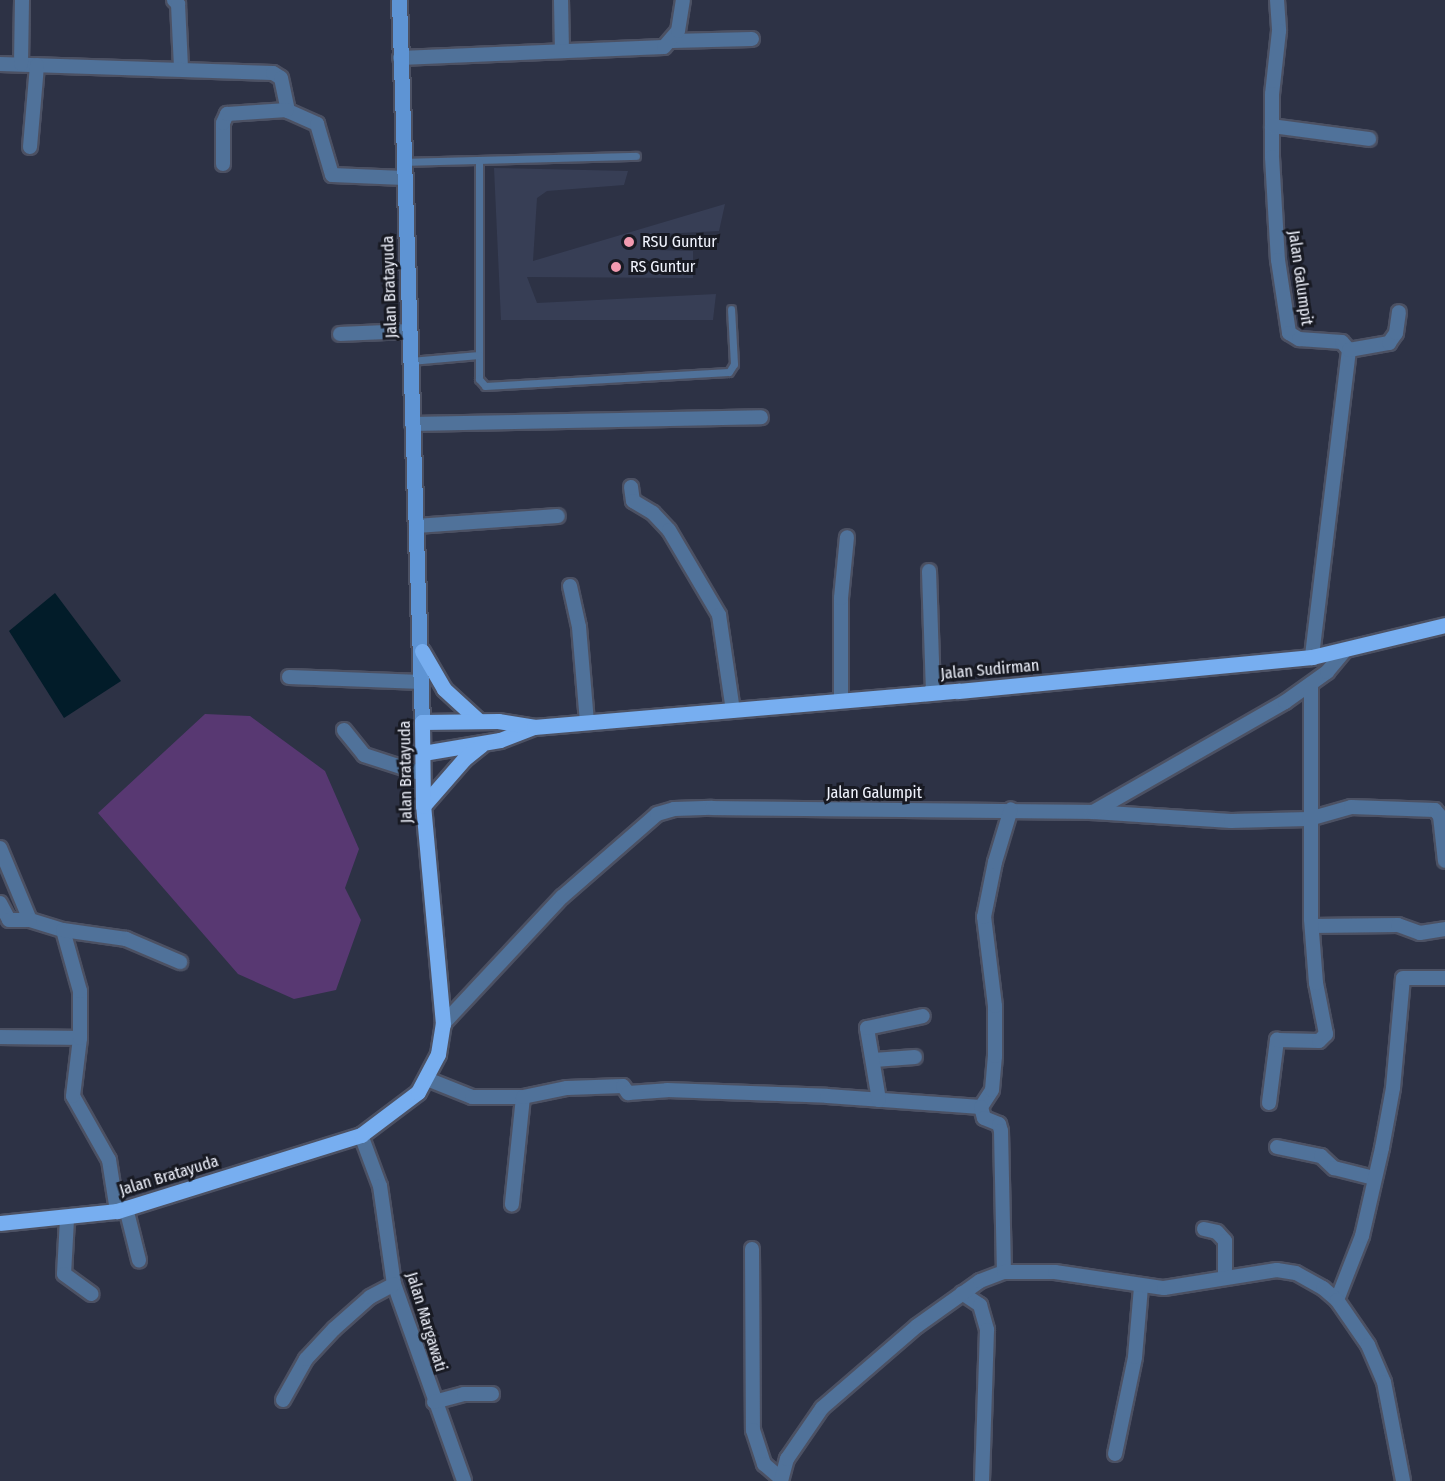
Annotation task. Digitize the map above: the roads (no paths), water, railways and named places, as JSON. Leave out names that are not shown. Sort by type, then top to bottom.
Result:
[{"type":"main road","name":"Jalan Sudirman","points":[[534,727],[733,711],[1312,657],[1344,652],[1445,625]]},
{"type":"main road","points":[[422,651],[444,689],[479,721]]},
{"type":"main road","points":[[422,722],[479,721],[534,727]]},
{"type":"main road","name":"Jalan Bratayuda","points":[[0,1223],[67,1219],[122,1210],[362,1135],[408,1102],[427,1079],[438,1054],[443,1024],[423,806],[422,722]]},
{"type":"main road","points":[[423,753],[517,736],[534,727]]},
{"type":"main road","points":[[423,806],[464,759],[484,743]]},
{"type":"street","points":[[21,64],[22,0]]},
{"type":"street","points":[[174,0],[178,4],[181,68]]},
{"type":"street","name":"Jalan Bratayuda","points":[[399,0],[412,424],[422,651],[422,722]]},
{"type":"street","points":[[561,0],[562,50]]},
{"type":"street","points":[[672,41],[678,31],[683,0]]},
{"type":"street","name":"Jalan Galumpit","points":[[1277,0],[1279,40],[1272,126],[1275,232],[1289,333],[1299,339],[1342,342],[1349,350]]},
{"type":"street","points":[[400,58],[655,48],[672,41],[752,39]]},
{"type":"street","points":[[0,64],[181,68],[277,74],[287,110]]},
{"type":"street","points":[[30,147],[37,65]]},
{"type":"street","points":[[223,164],[223,123],[226,114],[287,110],[317,124],[332,175],[404,178]]},
{"type":"street","points":[[1272,126],[1369,139]]},
{"type":"street","points":[[1312,657],[1349,350],[1389,343],[1396,333],[1399,312]]},
{"type":"street","points":[[340,334],[409,332]]},
{"type":"street","points":[[412,424],[761,417]]},
{"type":"street","points":[[632,487],[633,501],[653,513],[669,530],[719,615],[733,711]]},
{"type":"street","points":[[416,526],[558,516]]},
{"type":"street","points":[[841,701],[841,598],[847,537]]},
{"type":"street","points":[[929,571],[933,693]]},
{"type":"street","points":[[570,586],[579,627],[587,722]]},
{"type":"street","points":[[1093,812],[1311,684],[1344,652]]},
{"type":"street","points":[[289,677],[422,682]]},
{"type":"street","points":[[1269,1103],[1277,1040],[1319,1041],[1326,1034],[1312,926],[1309,819],[1311,684]]},
{"type":"street","points":[[344,730],[364,755],[423,774]]},
{"type":"street","name":"Jalan Galumpit","points":[[443,1024],[562,897],[657,814],[674,809],[1011,809],[1232,821],[1309,819],[1351,807],[1435,810],[1443,817]]},
{"type":"street","points":[[981,1107],[992,1090],[995,1056],[995,1006],[984,917],[995,862],[1011,809]]},
{"type":"street","points":[[1443,817],[1445,861]]},
{"type":"street","points":[[0,848],[30,920]]},
{"type":"street","points":[[0,903],[9,920],[30,920],[63,930],[126,939],[180,962]]},
{"type":"street","points":[[1312,926],[1398,925],[1420,933],[1445,929]]},
{"type":"street","points":[[63,930],[80,992],[80,1038],[73,1096],[109,1160],[122,1210],[139,1260]]},
{"type":"street","points":[[1337,1300],[1362,1236],[1391,1103],[1403,978],[1445,978]]},
{"type":"street","points":[[879,1100],[867,1028],[923,1016]]},
{"type":"street","points":[[0,1037],[80,1038]]},
{"type":"street","points":[[874,1060],[915,1057]]},
{"type":"street","points":[[427,1079],[472,1097],[523,1096],[567,1088],[623,1086],[628,1093],[667,1090],[981,1107]]},
{"type":"street","points":[[512,1204],[523,1096]]},
{"type":"street","points":[[981,1107],[987,1121],[998,1124],[1001,1131],[1004,1272]]},
{"type":"street","name":"Jalan Margawati","points":[[362,1135],[380,1186],[394,1284],[434,1402],[464,1481]]},
{"type":"street","points":[[1277,1147],[1321,1156],[1334,1168],[1374,1178]]},
{"type":"street","points":[[67,1219],[64,1274],[92,1294]]},
{"type":"street","points":[[1204,1230],[1217,1232],[1225,1241],[1225,1278]]},
{"type":"street","points":[[752,1249],[753,1430],[764,1464],[781,1480],[787,1459],[822,1408],[879,1358],[968,1296],[980,1281],[1004,1272],[1055,1272],[1141,1294],[1263,1271],[1296,1273],[1312,1280],[1337,1300],[1368,1345],[1384,1382],[1403,1481]]},
{"type":"street","points":[[283,1400],[306,1359],[334,1329],[370,1297],[394,1284]]},
{"type":"street","points":[[1115,1454],[1135,1357],[1141,1294]]},
{"type":"street","points":[[968,1296],[987,1330],[982,1481]]},
{"type":"street","points":[[434,1402],[464,1394],[492,1394]]},
{"type":"lane","points":[[404,162],[479,162],[636,156]]},
{"type":"lane","points":[[479,162],[479,379],[485,386],[719,375],[729,372],[734,364],[731,309]]},
{"type":"lane","points":[[410,361],[479,355]]},
{"type":"place","name":"RSU Guntur","points":[[629,242]]},
{"type":"place","name":"RS Guntur","points":[[616,267]]}]
